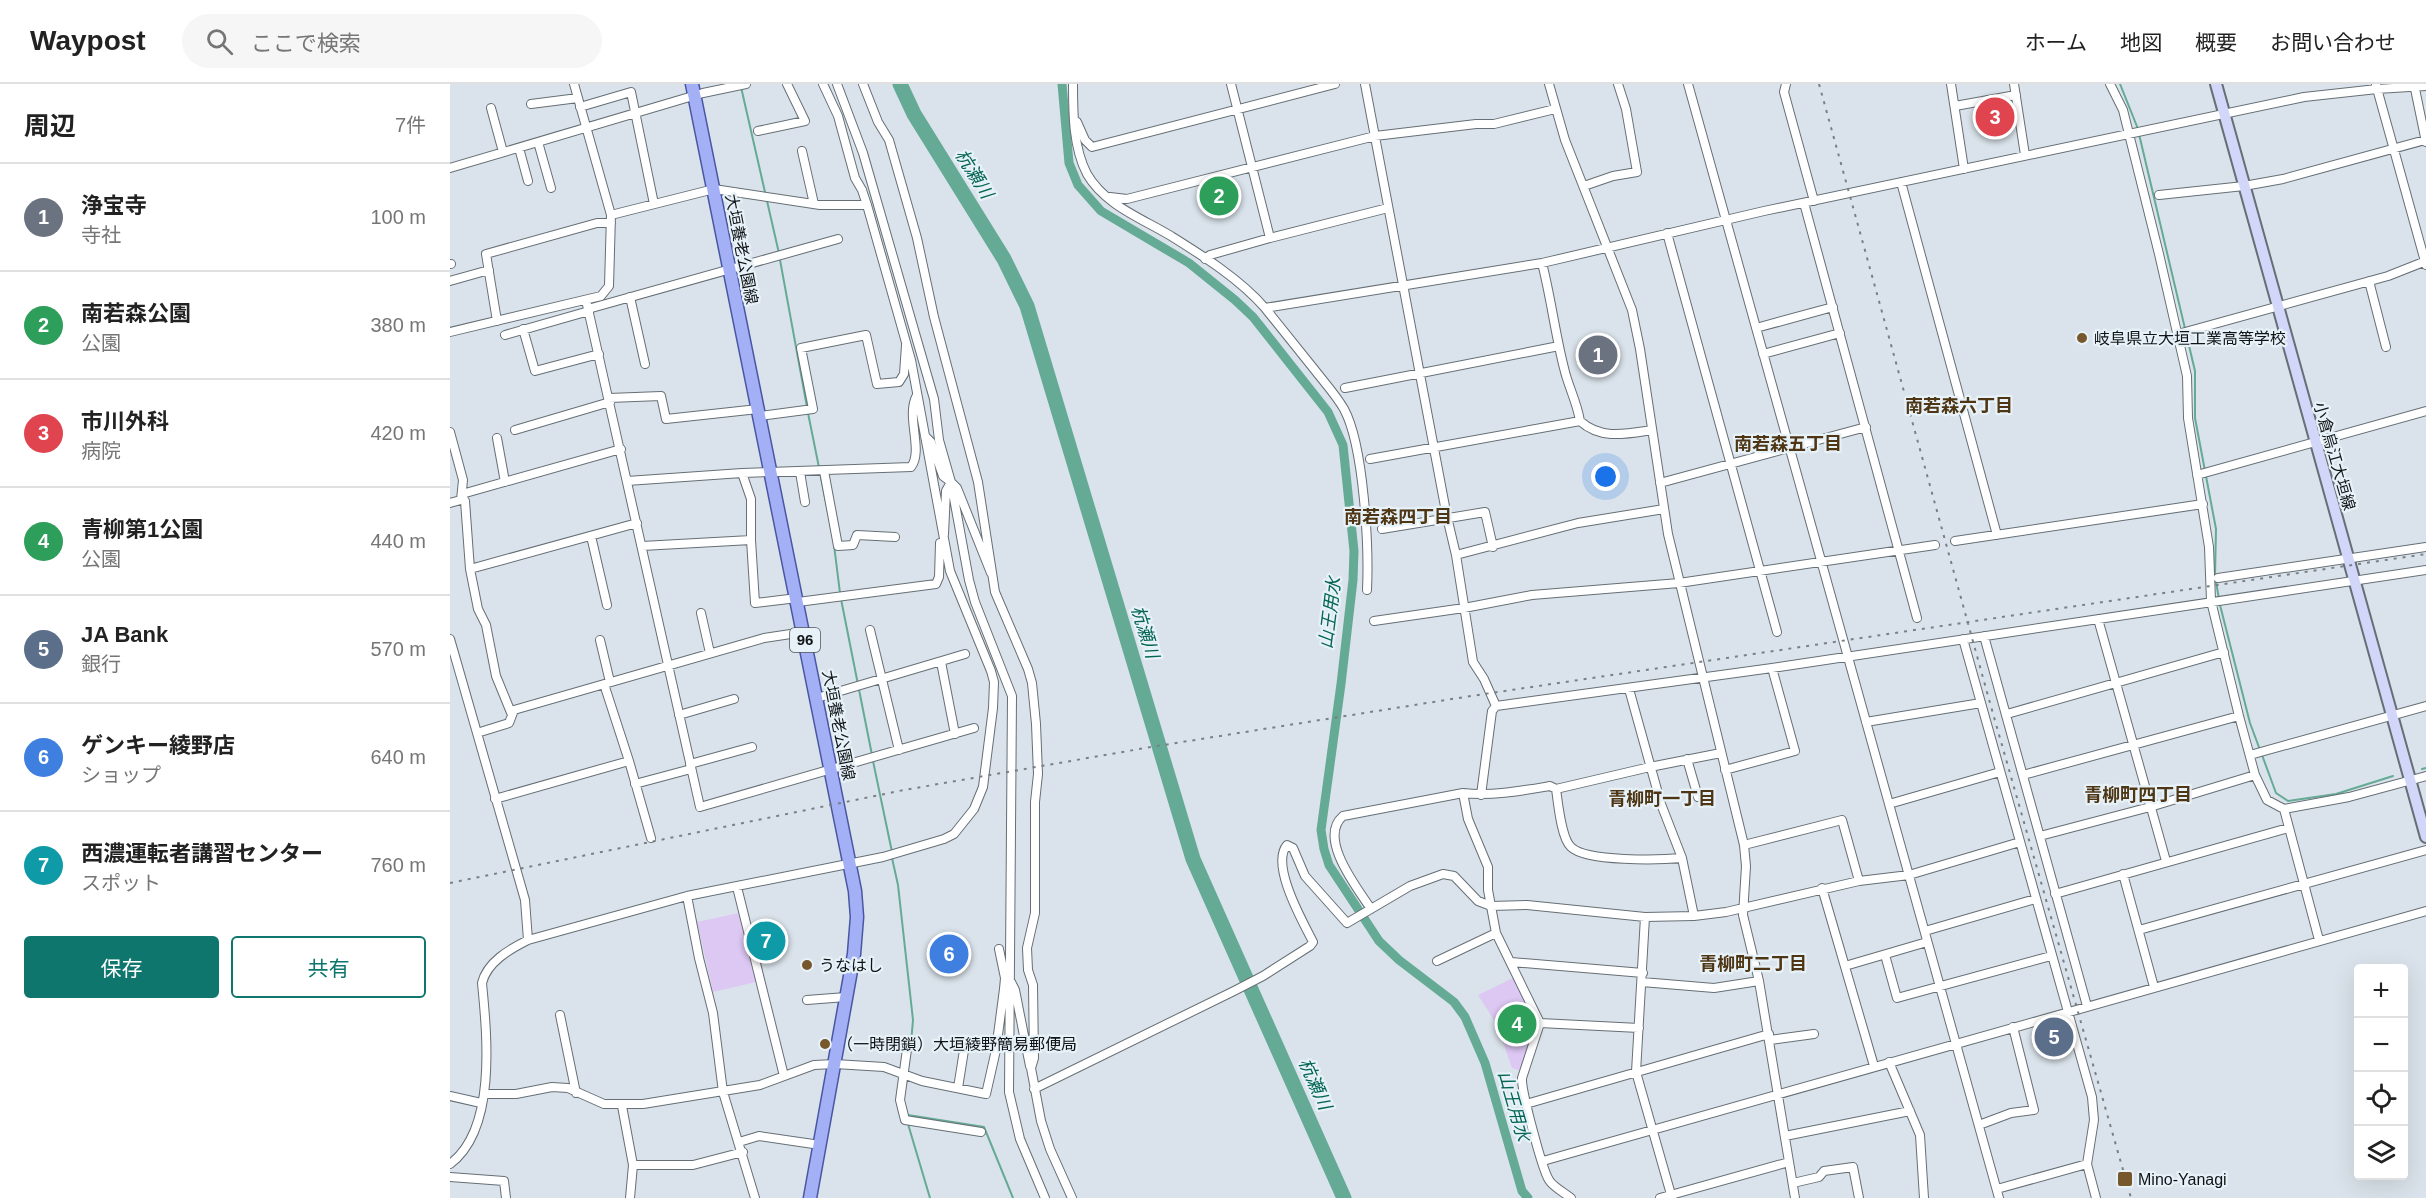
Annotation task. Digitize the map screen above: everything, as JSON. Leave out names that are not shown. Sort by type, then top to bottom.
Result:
[{"type":"main road","name":"小倉烏江大垣線","points":[[2216,84],[2426,837]]},
{"type":"main road","name":"大垣養老公園線","points":[[693,90],[851,863],[857,917],[835,1064],[810,1198]]},
{"type":"street","points":[[450,332],[601,296],[609,286],[611,219],[574,84]]},
{"type":"street","points":[[450,168],[636,114],[693,90],[746,84]]},
{"type":"street","points":[[758,131],[804,121],[787,84]]},
{"type":"street","points":[[450,1164],[468,1144],[476,1127],[484,1094],[485,1034],[482,983],[484,975],[493,964],[528,940],[687,897],[883,857],[944,839],[954,834],[966,822],[981,792],[993,708],[994,682],[953,582],[942,539],[918,395],[906,344],[867,205],[855,178],[838,116],[823,84]]},
{"type":"street","points":[[837,84],[862,153],[934,399],[939,440],[951,482],[975,602],[1012,696],[1008,979],[1009,1092],[1020,1139],[1045,1198]]},
{"type":"street","points":[[863,84],[878,122],[889,140],[917,238],[934,317],[978,482],[994,584],[999,604],[1028,669],[1036,715],[1038,774],[1035,802],[1035,913],[1027,948],[1028,970],[1033,985],[1034,1058],[1031,1068]]},
{"type":"street","points":[[1073,84],[1076,135],[1087,174],[1105,196],[1205,259],[1253,295],[1328,386],[1344,409],[1358,457],[1368,563],[1366,590]]},
{"type":"street","points":[[1231,84],[1270,238]]},
{"type":"street","points":[[1073,112],[1076,114],[1082,134],[1092,147],[1335,84]]},
{"type":"street","points":[[1365,84],[1456,555],[1473,662],[1484,679],[1496,706]]},
{"type":"street","points":[[1549,84],[1555,109],[1632,310],[1664,510],[1679,583],[1744,845],[1746,866],[1743,915],[1770,1037],[1795,1198]]},
{"type":"street","points":[[1584,186],[1613,176],[1636,172],[1626,109],[1618,84]]},
{"type":"street","points":[[1786,84],[1784,92],[1814,201]]},
{"type":"street","points":[[1952,84],[1964,169]]},
{"type":"street","points":[[2014,84],[2025,155]]},
{"type":"street","points":[[2110,84],[2123,110],[2130,134],[2180,333],[2187,376],[2188,418],[2209,547],[2211,601],[2239,716],[2257,753],[2255,775],[2266,800],[2284,809],[2349,797],[2426,776]]},
{"type":"street","points":[[1691,85],[1763,354],[1999,1198]]},
{"type":"street","points":[[2159,195],[2244,186],[2283,178],[2393,147],[2426,141],[2415,85]]},
{"type":"street","points":[[2180,333],[2369,281],[2426,262],[2377,86]]},
{"type":"street","points":[[1265,308],[1542,263],[1804,203],[2304,97],[2377,86],[2426,86]]},
{"type":"street","points":[[580,107],[631,92],[654,204]]},
{"type":"street","points":[[1955,106],[2016,95]]},
{"type":"street","points":[[531,104],[578,98]]},
{"type":"street","points":[[491,108],[503,152]]},
{"type":"street","points":[[1105,196],[1127,199],[1375,136],[1476,124],[1494,124],[1555,109]]},
{"type":"street","points":[[538,142],[551,189]]},
{"type":"street","points":[[519,148],[528,181]]},
{"type":"street","points":[[802,151],[813,204]]},
{"type":"street","points":[[1901,182],[1996,535]]},
{"type":"street","points":[[497,321],[486,254],[611,219],[654,204],[714,189],[813,204],[867,205]]},
{"type":"street","points":[[1804,203],[1917,618]]},
{"type":"street","points":[[1205,259],[1210,255],[1270,238],[1388,208]]},
{"type":"street","points":[[1667,233],[1777,632]]},
{"type":"street","points":[[505,334],[729,268],[838,239]]},
{"type":"street","points":[[1542,263],[1552,300],[1565,375],[1577,405],[1580,421],[1590,430],[1618,436],[1652,430]]},
{"type":"street","points":[[450,281],[489,270]]},
{"type":"street","points":[[2369,281],[2386,347]]},
{"type":"street","points":[[630,297],[645,364]]},
{"type":"street","points":[[586,300],[699,807],[974,728]]},
{"type":"street","points":[[1756,328],[1833,307]]},
{"type":"street","points":[[523,329],[535,371],[599,354]]},
{"type":"street","points":[[1763,354],[1840,333]]},
{"type":"street","points":[[515,430],[610,400],[661,396],[666,418],[813,409],[801,348],[866,335],[878,384],[899,382],[904,374],[906,344]]},
{"type":"street","points":[[1345,388],[1559,346]]},
{"type":"street","points":[[627,481],[742,473],[911,467],[915,455],[912,404],[918,395]]},
{"type":"street","points":[[2199,475],[2426,411]]},
{"type":"street","points":[[1370,459],[1580,421]]},
{"type":"street","points":[[1660,483],[1866,427]]},
{"type":"street","points":[[450,432],[464,480],[461,500],[450,503]]},
{"type":"street","points":[[925,435],[931,442],[943,476],[957,488],[994,584]]},
{"type":"street","points":[[496,438],[506,482]]},
{"type":"street","points":[[462,496],[621,449]]},
{"type":"street","points":[[824,471],[838,546],[853,545],[856,535],[895,537]]},
{"type":"street","points":[[801,472],[805,502]]},
{"type":"street","points":[[742,473],[751,499],[755,603],[936,584],[939,577],[939,547],[946,521],[946,491],[951,482]]},
{"type":"street","points":[[462,496],[465,501],[470,569],[478,609],[486,625],[496,676],[512,715]]},
{"type":"street","points":[[1954,542],[2203,504]]},
{"type":"street","points":[[1456,555],[1578,524],[1664,510]]},
{"type":"street","points":[[1382,529],[1485,512],[1493,547]]},
{"type":"street","points":[[470,569],[637,523]]},
{"type":"street","points":[[591,536],[607,605]]},
{"type":"street","points":[[642,546],[751,540]]},
{"type":"street","points":[[1374,621],[1464,608],[1549,592],[1679,583],[1935,545]]},
{"type":"street","points":[[2218,578],[2426,548]]},
{"type":"street","points":[[1481,795],[1492,711],[1496,706],[1629,689],[2426,570]]},
{"type":"street","points":[[701,613],[710,653]]},
{"type":"street","points":[[2098,619],[2166,861]]},
{"type":"street","points":[[870,630],[899,750]]},
{"type":"street","points":[[477,733],[509,723],[514,710],[764,638],[804,632]]},
{"type":"street","points":[[1984,636],[2087,1006]]},
{"type":"street","points":[[450,639],[525,900],[528,940]]},
{"type":"street","points":[[1964,639],[2092,1097],[2094,1120],[2086,1164],[2096,1198]]},
{"type":"street","points":[[600,640],[607,683],[651,838]]},
{"type":"street","points":[[2007,714],[2224,652]]},
{"type":"street","points":[[817,698],[965,654]]},
{"type":"street","points":[[940,662],[955,734]]},
{"type":"street","points":[[1725,770],[1795,751],[1772,668]]},
{"type":"street","points":[[1629,689],[1661,804],[1682,858],[1694,916]]},
{"type":"street","points":[[679,715],[734,699]]},
{"type":"street","points":[[1866,722],[1981,703]]},
{"type":"street","points":[[2257,753],[2426,706]]},
{"type":"street","points":[[2023,775],[2239,716]]},
{"type":"street","points":[[635,784],[752,747]]},
{"type":"street","points":[[1369,910],[1338,854],[1334,834],[1337,821],[1343,816],[1463,793],[1481,795],[1550,786],[1556,789],[1650,766],[1721,753]]},
{"type":"street","points":[[1687,759],[1698,796]]},
{"type":"street","points":[[495,799],[629,761]]},
{"type":"street","points":[[1888,804],[2000,772]]},
{"type":"street","points":[[2040,836],[2150,807],[2255,775]]},
{"type":"street","points":[[1556,789],[1567,842],[1576,851],[1612,858],[1682,858]]},
{"type":"street","points":[[1463,793],[1468,819],[1488,867],[1488,890],[1496,933],[1540,1023],[1521,1087],[1549,1181],[1571,1198]]},
{"type":"street","points":[[2284,809],[2319,940]]},
{"type":"street","points":[[1744,845],[1842,820],[1859,881]]},
{"type":"street","points":[[2055,894],[2288,828]]},
{"type":"street","points":[[1034,1089],[1234,992],[1260,978],[1313,942],[1292,898],[1285,876],[1283,850],[1287,845],[1293,848],[1305,876],[1347,923],[1410,886],[1443,874],[1454,876],[1478,901],[1491,906],[1527,905],[1645,918],[1694,916],[1743,908],[1822,888],[1909,875],[2020,842]]},
{"type":"street","points":[[2139,930],[2426,850]]},
{"type":"street","points":[[2123,874],[2154,987]]},
{"type":"street","points":[[737,887],[784,1077]]},
{"type":"street","points":[[1822,888],[1874,1066]]},
{"type":"street","points":[[687,897],[713,1012],[723,1092],[755,1198]]},
{"type":"street","points":[[1924,931],[2035,899]]},
{"type":"street","points":[[1543,1161],[2426,911]]},
{"type":"street","points":[[1645,918],[1636,1072],[1672,1196]]},
{"type":"street","points":[[1437,961],[1496,933]]},
{"type":"street","points":[[1845,966],[1927,942]]},
{"type":"street","points":[[999,949],[1008,979],[1015,990],[1034,1089],[1050,1149],[1072,1198]]},
{"type":"street","points":[[1885,955],[1897,998],[2051,956]]},
{"type":"street","points":[[1511,962],[1643,973]]},
{"type":"street","points":[[484,1094],[516,1094],[552,1087],[568,1088],[604,1104],[622,1106],[759,1085],[814,1065],[835,1064],[884,1067],[903,1075],[986,1094],[1008,979]]},
{"type":"street","points":[[1642,982],[1714,987],[1759,981]]},
{"type":"street","points":[[807,1000],[846,997]]},
{"type":"street","points":[[560,1015],[576,1092]]},
{"type":"street","points":[[1540,1023],[1639,1028]]},
{"type":"street","points":[[1979,1125],[2011,1113],[2034,1110],[2013,1027]]},
{"type":"street","points":[[1526,1104],[1770,1037],[1814,1034]]},
{"type":"street","points":[[908,1042],[900,1100],[905,1120],[981,1132]]},
{"type":"street","points":[[958,1088],[965,1044]]},
{"type":"street","points":[[1889,1062],[1920,1135],[1924,1198]]},
{"type":"street","points":[[450,1096],[481,1103]]},
{"type":"street","points":[[622,1106],[633,1165],[630,1198]]},
{"type":"street","points":[[1785,1136],[1910,1111]]},
{"type":"street","points":[[739,1142],[759,1136],[820,1145]]},
{"type":"street","points":[[633,1165],[693,1165],[742,1152]]},
{"type":"street","points":[[1660,1198],[1789,1162]]},
{"type":"street","points":[[1997,1189],[2086,1164]]},
{"type":"street","points":[[1793,1183],[1819,1177],[1824,1171],[1853,1167],[1859,1198]]},
{"type":"street","points":[[450,1177],[504,1181],[506,1198]]},
{"type":"shaded area","points":[[1227,177],[1235,209],[1211,215],[1203,183]]},
{"type":"shaded area","points":[[739,913],[756,982],[713,992],[697,922]]},
{"type":"shaded area","points":[[1515,977],[1538,1023],[1522,1071],[1512,1068],[1497,1025],[1478,995]]},
{"type":"waterway","name":"杭瀬川","points":[[900,84],[914,114],[1004,259],[1027,306],[1193,859],[1344,1198]]},
{"type":"waterway","name":"山王用水","points":[[1062,84],[1069,163],[1078,185],[1101,211],[1189,263],[1253,317],[1328,412],[1343,445],[1354,551],[1353,580],[1321,830],[1324,849],[1329,865],[1379,941],[1399,960],[1454,1002],[1465,1017],[1485,1063],[1522,1191],[1528,1198]]},
{"type":"waterway","points":[[2120,84],[2138,129]]},
{"type":"waterway","points":[[741,87],[778,249],[807,407]]},
{"type":"waterway","points":[[2139,134],[2195,371],[2195,418],[2216,529],[2215,576],[2220,605],[2250,723],[2260,750]]},
{"type":"waterway","points":[[808,413],[833,537]]},
{"type":"waterway","points":[[834,545],[840,593]]},
{"type":"waterway","points":[[841,599],[872,755]]},
{"type":"waterway","points":[[2262,755],[2276,793],[2288,801],[2336,794],[2393,776]]},
{"type":"waterway","points":[[873,761],[892,852]]},
{"type":"waterway","points":[[2422,769],[2426,768]]},
{"type":"waterway","points":[[892,858],[898,885],[913,1020],[911,1043]]},
{"type":"waterway","points":[[908,1115],[984,1127],[1013,1198]]},
{"type":"waterway","points":[[908,1124],[930,1198]]},
{"type":"railway","points":[[1819,84],[1990,703],[2131,1198]]},
{"type":"railway","points":[[450,883],[904,790],[1151,747],[1471,696],[2426,554]]},
{"type":"place","name":"市川外科","points":[[1995,117]]},
{"type":"place","name":"南若森公園","points":[[1219,196]]},
{"type":"place","name":"岐阜県立大垣工業高等学校","points":[[2082,338]]},
{"type":"place","name":"浄宝寺","points":[[1598,355]]},
{"type":"place","name":"西濃運転者講習センター","points":[[766,941]]},
{"type":"place","name":"ゲンキー綾野店","points":[[949,954]]},
{"type":"place","name":"うなはし","points":[[807,965]]},
{"type":"place","name":"青柳第1公園","points":[[1517,1024]]},
{"type":"place","name":"JA Bank","points":[[2054,1037]]},
{"type":"place","name":"（一時閉鎖）大垣綾野簡易郵便局","points":[[825,1044]]},
{"type":"place","name":"Mino-Yanagi","points":[[2125,1179]]},
{"type":"district","name":"南若森六丁目","points":[[1959,406]]},
{"type":"district","name":"南若森五丁目","points":[[1788,444]]},
{"type":"district","name":"南若森四丁目","points":[[1398,517]]},
{"type":"district","name":"青柳町四丁目","points":[[2138,795]]},
{"type":"district","name":"青柳町一丁目","points":[[1662,799]]},
{"type":"district","name":"青柳町二丁目","points":[[1753,964]]}]
